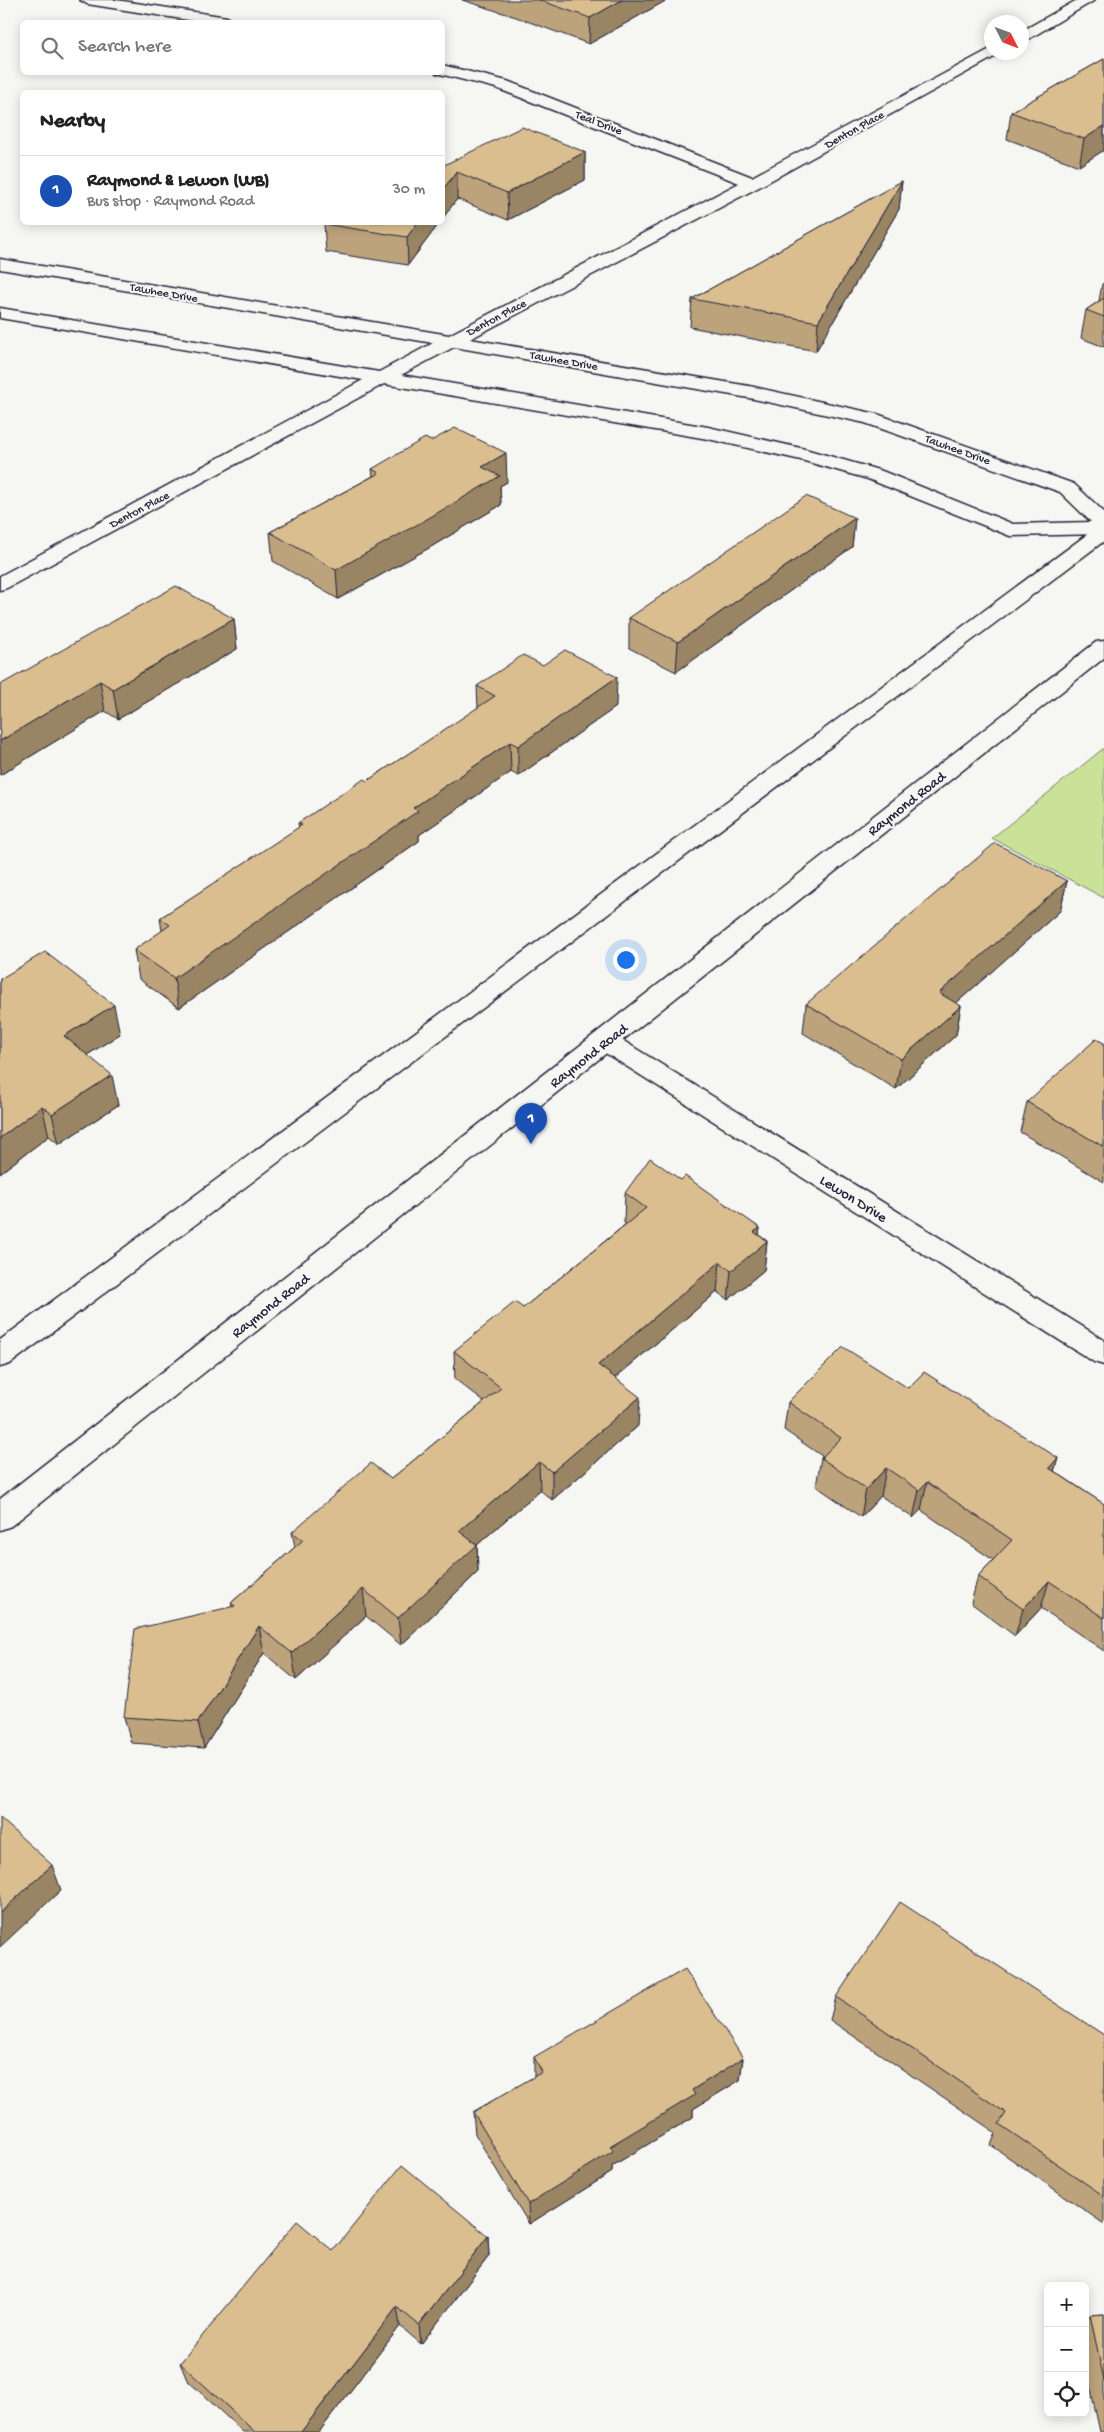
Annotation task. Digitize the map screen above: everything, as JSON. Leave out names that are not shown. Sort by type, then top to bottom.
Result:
[{"type":"street","points":[[87,0],[214,20]]},
{"type":"street","points":[[1029,33],[1085,0]]},
{"type":"street","name":"Denton Place","points":[[0,584],[381,378],[752,183],[984,57]]},
{"type":"street","name":"Teal Drive","points":[[445,71],[502,84],[752,183]]},
{"type":"street","name":"Tawhee Drive","points":[[0,264],[749,392],[870,418],[1067,488],[1104,523]]},
{"type":"street","points":[[0,313],[708,433],[805,455],[875,475],[1010,530],[1104,530]]},
{"type":"street","points":[[0,1356],[1104,530]]},
{"type":"street","name":"Raymond Road","points":[[0,1516],[1104,647]]},
{"type":"street","name":"Lewon Drive","points":[[605,1041],[1104,1354]]},
{"type":"green space","points":[[1104,748],[1104,898],[992,838]]},
{"type":"building","points":[[539,0],[622,0],[590,18]]},
{"type":"building","points":[[1104,59],[1104,126],[1084,139],[1011,112]]},
{"type":"building","points":[[522,127],[585,152],[507,193],[457,172],[445,186],[445,165]]},
{"type":"building","points":[[902,181],[818,322],[692,299]]},
{"type":"building","points":[[330,225],[416,225],[407,237]]},
{"type":"building","points":[[1104,298],[1104,317],[1086,310]]},
{"type":"building","points":[[455,428],[506,453],[482,467],[500,476],[336,570],[270,532],[379,473],[372,469],[425,438],[431,441]]},
{"type":"building","points":[[806,496],[855,518],[678,642],[629,618]]},
{"type":"building","points":[[176,586],[234,619],[113,689],[100,681],[0,741],[0,685]]},
{"type":"building","points":[[565,650],[617,677],[518,746],[510,742],[413,808],[418,811],[174,978],[134,950],[170,925],[160,918],[302,825],[298,823],[364,779],[367,781],[495,696],[477,686],[523,655],[543,665]]},
{"type":"building","points":[[995,843],[1067,881],[939,993],[961,1006],[901,1059],[806,1004]]},
{"type":"building","points":[[45,952],[114,1005],[64,1036],[112,1075],[52,1114],[42,1106],[0,1138],[0,979]]},
{"type":"building","points":[[1096,1039],[1104,1043],[1104,1147],[1027,1102]]},
{"type":"building","points":[[650,1158],[681,1180],[685,1176],[760,1228],[754,1232],[767,1241],[731,1271],[720,1262],[598,1365],[640,1397],[552,1472],[539,1462],[459,1531],[477,1545],[398,1618],[363,1589],[292,1653],[259,1626],[198,1722],[124,1717],[135,1629],[235,1606],[231,1603],[303,1540],[292,1532],[371,1463],[391,1479],[501,1388],[454,1351],[515,1302],[523,1308],[646,1208],[625,1193]]},
{"type":"building","points":[[843,1347],[908,1388],[924,1372],[1058,1458],[1049,1468],[1104,1504],[1104,1618],[1049,1581],[1023,1609],[978,1576],[1012,1540],[927,1482],[919,1490],[886,1468],[866,1489],[821,1458],[841,1438],[788,1402]]},
{"type":"building","points":[[0,1818],[52,1865],[0,1913]]},
{"type":"building","points":[[900,1902],[1104,2035],[1104,2196],[999,2124],[1006,2113],[836,1997]]},
{"type":"building","points":[[685,1969],[743,2058],[692,2090],[695,2095],[610,2146],[613,2151],[528,2204],[473,2112],[542,2072],[534,2057]]},
{"type":"building","points":[[402,2165],[488,2236],[419,2325],[397,2307],[301,2432],[255,2432],[180,2363],[297,2221],[333,2251]]},
{"type":"building","points":[[1104,2314],[1104,2380],[1090,2315]]},
{"type":"place","name":"Raymond & Lewon (WB)","points":[[531,1144]]}]
